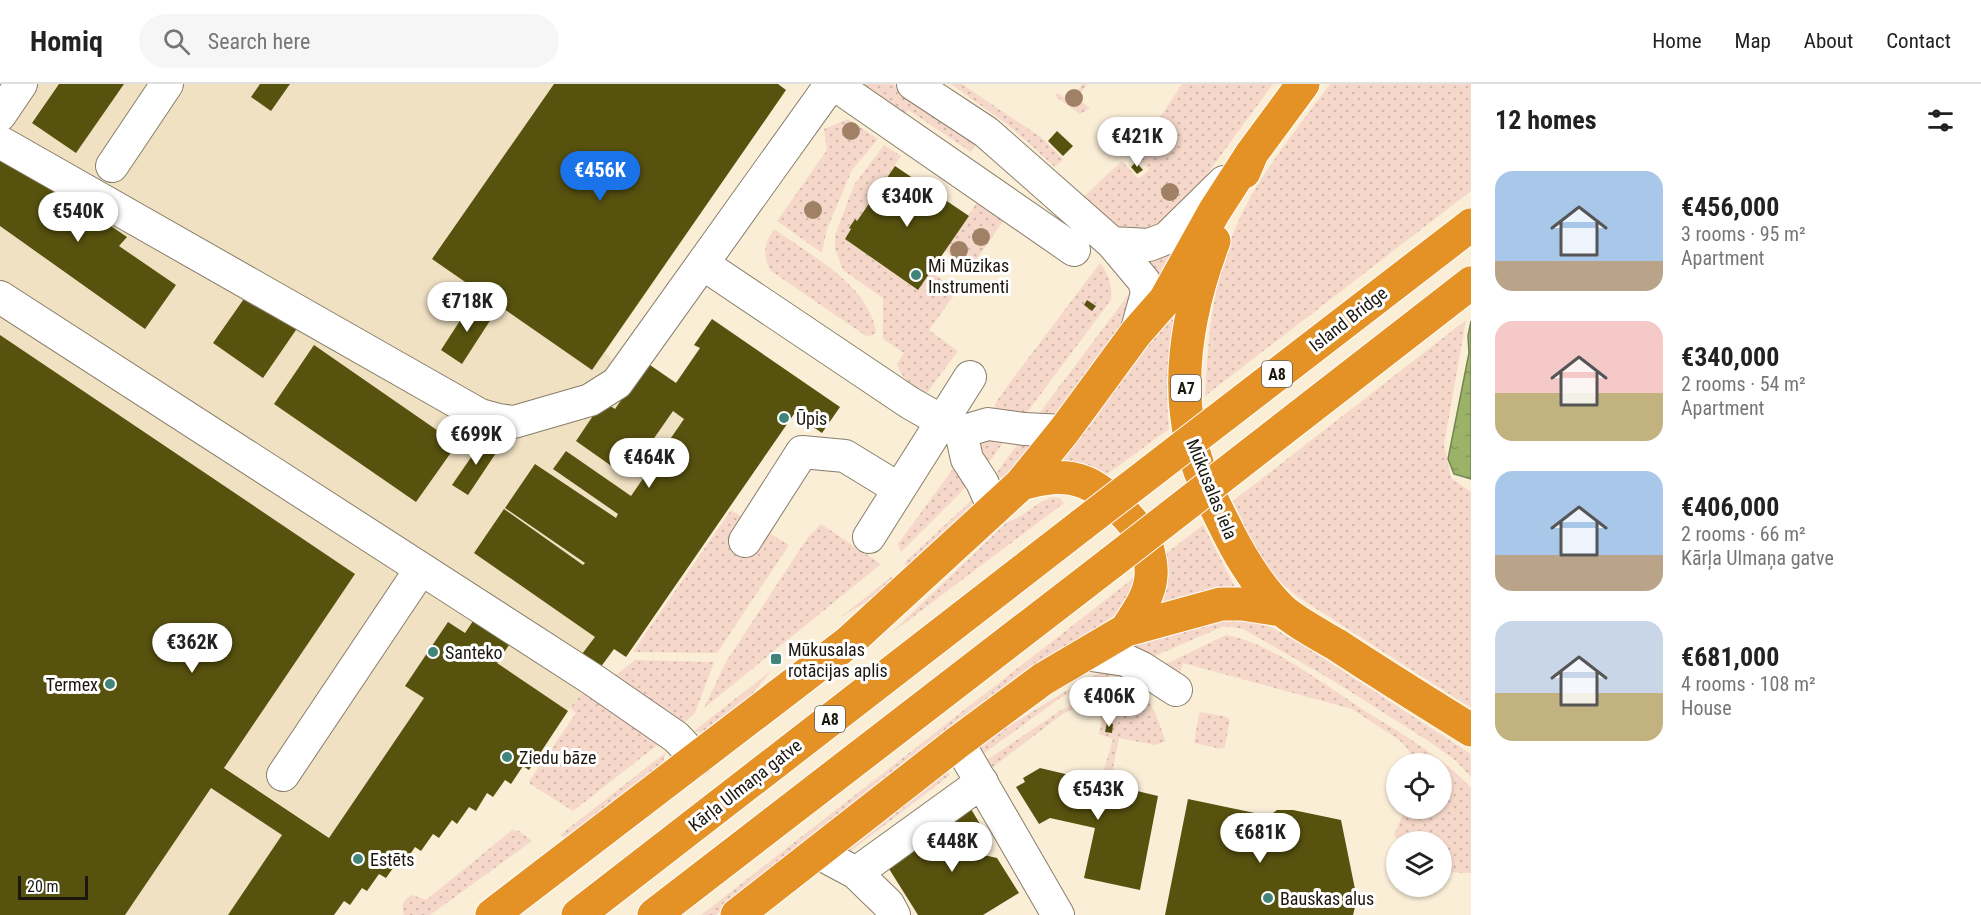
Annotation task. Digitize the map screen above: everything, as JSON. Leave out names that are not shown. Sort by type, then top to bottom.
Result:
[{"type":"highway","name":"Mūkusalas iela","points":[[1303,84],[1252,153],[1219,226],[1194,306],[1185,360],[1187,420],[1192,443],[1199,465],[1233,542],[1249,572],[1281,610],[1471,730]]},
{"type":"highway","points":[[492,915],[849,641],[1021,484],[1064,431],[1136,333],[1165,300],[1214,212],[1252,153]]},
{"type":"highway","name":"Island Bridge","points":[[1083,524],[1471,225]]},
{"type":"highway","points":[[654,915],[1471,283]]},
{"type":"highway","points":[[1021,484],[1047,477],[1069,478],[1086,483],[1120,509],[1134,526],[1146,544],[1151,576],[1145,600],[1126,630]]},
{"type":"highway","name":"Kārļa Ulmaņa gatve","points":[[578,915],[1083,524]]},
{"type":"highway","points":[[737,915],[958,742],[1043,679],[1126,630],[1221,604],[1242,604],[1281,610]]},
{"type":"street","points":[[0,115],[21,84]]},
{"type":"street","points":[[112,166],[167,84]]},
{"type":"street","points":[[0,142],[480,415],[514,422],[590,400],[617,383],[832,84],[1074,250]]},
{"type":"street","points":[[913,84],[986,132],[1112,243],[1144,281],[1147,293],[1136,333]]},
{"type":"street","points":[[1112,243],[1149,245],[1167,238],[1252,153]]},
{"type":"street","points":[[703,264],[910,403],[951,426],[988,424],[1064,431]]},
{"type":"street","points":[[0,297],[597,682],[676,737],[698,759]]},
{"type":"street","points":[[869,537],[899,489],[951,426],[970,377]]},
{"type":"street","points":[[951,426],[994,509]]},
{"type":"street","points":[[745,541],[802,452],[845,456],[899,489]]},
{"type":"street","points":[[283,775],[421,569]]},
{"type":"street","points":[[1085,654],[1125,660],[1176,690]]},
{"type":"street","points":[[958,742],[1058,915]]},
{"type":"street","points":[[856,873],[982,782]]},
{"type":"street","points":[[817,852],[856,873],[888,904],[894,915]]},
{"type":"shaded area","points":[[0,84],[778,84],[786,90],[605,353],[634,380],[647,363],[676,382],[700,348],[770,433],[570,708],[322,915],[0,915]]},
{"type":"shaded area","points":[[855,84],[893,84],[978,141],[971,152],[908,110],[902,119]]},
{"type":"shaded area","points":[[951,84],[962,84],[1042,138],[1063,159],[1055,167],[1007,124]]},
{"type":"shaded area","points":[[1082,84],[1087,84],[1077,99],[1090,108],[1080,114],[1055,96],[1057,93],[1070,101]]},
{"type":"shaded area","points":[[1182,84],[1273,84],[1170,225],[1122,235],[1081,199],[1122,161],[1138,179],[1149,170],[1133,152],[1145,140]]},
{"type":"shaded area","points":[[1330,84],[1471,84],[1471,191],[1205,396],[1216,293],[1233,234],[1264,174]]},
{"type":"shaded area","points":[[848,119],[878,139],[852,170],[827,229],[822,253],[777,221],[827,150],[824,129]]},
{"type":"shaded area","points":[[884,145],[901,156],[857,221],[854,220],[849,227],[851,229],[845,239],[917,290],[931,272],[957,291],[929,330],[958,351],[926,394],[901,374],[897,364],[904,353],[883,339],[883,298],[843,270],[835,249],[835,235],[854,185]]},
{"type":"shaded area","points":[[981,196],[1006,217],[970,269],[945,251]]},
{"type":"shaded area","points":[[774,229],[836,273],[850,286],[871,315],[876,332],[873,335],[866,336],[771,271],[765,250]]},
{"type":"shaded area","points":[[1181,241],[1159,294],[1141,257]]},
{"type":"shaded area","points":[[1100,263],[1109,280],[1111,300],[1022,419],[994,410],[995,404],[1008,385]]},
{"type":"shaded area","points":[[1132,290],[1128,321],[1058,413],[1052,417],[1038,415]]},
{"type":"shaded area","points":[[1177,302],[1168,381],[1169,429],[1099,480],[1050,468]]},
{"type":"shaded area","points":[[1466,320],[1444,445],[1451,478],[1471,492],[1471,708],[1298,597],[1275,578],[1257,552],[1233,501]]},
{"type":"shaded area","points":[[976,435],[1007,437],[988,464],[975,450]]},
{"type":"shaded area","points":[[1021,439],[1033,443],[1008,474],[1000,478],[995,475]]},
{"type":"shaded area","points":[[958,462],[972,481],[901,552],[898,544]]},
{"type":"shaded area","points":[[1053,497],[1060,498],[1064,503],[889,635],[1007,522]]},
{"type":"shaded area","points":[[973,499],[971,509],[908,567],[904,563]]},
{"type":"shaded area","points":[[731,510],[789,545],[717,653],[633,652]]},
{"type":"shaded area","points":[[821,524],[881,564],[704,708],[726,662],[808,537]]},
{"type":"shaded area","points":[[1203,525],[1235,587],[1157,605],[1159,559]]},
{"type":"shaded area","points":[[1140,573],[1120,611],[1045,659],[1002,690],[716,915],[701,915]]},
{"type":"shaded area","points":[[892,576],[895,583],[841,617]]},
{"type":"shaded area","points":[[1222,618],[1250,619],[1271,627],[1298,642],[1471,754],[1471,777],[1452,758],[1452,753],[1445,753],[1332,680],[1243,629],[1224,626],[1148,659],[1134,647],[1136,644]]},
{"type":"shaded area","points":[[1226,635],[1243,639],[1295,665],[1430,753],[1410,753],[1399,740],[1352,709],[1183,663],[1179,676],[1160,667]]},
{"type":"shaded area","points":[[635,660],[714,662],[695,713],[682,725],[613,677]]},
{"type":"shaded area","points":[[772,670],[742,707],[708,732],[694,731]]},
{"type":"shaded area","points":[[1119,672],[1060,698],[982,755],[978,753],[980,744],[1064,692],[1098,674]]},
{"type":"shaded area","points":[[1120,684],[1130,685],[1145,696],[1155,713],[1166,741],[1155,745],[1119,738],[1111,779],[1102,776],[1113,739],[1099,734],[1101,716],[1091,702],[1064,713],[989,770],[984,762],[1061,710]]},
{"type":"shaded area","points":[[584,690],[660,743],[573,811],[530,784],[530,780],[576,713],[570,708]]},
{"type":"shaded area","points":[[1201,712],[1227,717],[1230,720],[1225,747],[1221,749],[1194,743]]},
{"type":"shaded area","points":[[665,753],[662,767],[568,839],[560,835]]},
{"type":"shaded area","points":[[1452,770],[1471,788],[1471,873],[1452,872],[1452,831],[1396,831],[1401,819],[1452,819]]},
{"type":"shaded area","points":[[947,772],[950,775],[843,857],[840,854]]},
{"type":"shaded area","points":[[512,830],[519,831],[532,841],[430,915],[404,915],[404,903],[409,897],[412,895],[426,900]]},
{"type":"water","points":[[1471,321],[1471,479],[1454,474],[1448,459],[1469,353],[1468,336]]},
{"type":"building","points":[[59,84],[124,84],[76,153],[32,123]]},
{"type":"building","points":[[260,84],[290,84],[271,111],[251,97]]},
{"type":"building","points":[[554,84],[778,84],[786,90],[592,370],[432,259]]},
{"type":"building","points":[[1057,131],[1073,146],[1063,156],[1048,141]]},
{"type":"building","points":[[0,150],[127,237],[119,246],[176,285],[145,329],[0,226]]},
{"type":"building","points":[[1136,162],[1143,170],[1137,174],[1131,167]]},
{"type":"building","points":[[895,166],[969,216],[918,290],[845,239],[855,219],[857,221]]},
{"type":"building","points":[[248,293],[298,327],[263,378],[213,343]]},
{"type":"building","points":[[1087,300],[1096,306],[1092,311],[1084,305]]},
{"type":"building","points":[[472,302],[493,316],[462,364],[441,350]]},
{"type":"building","points":[[712,319],[840,407],[822,433],[794,414],[626,657],[614,649],[600,668],[582,654],[595,637],[474,553],[504,509],[583,565],[585,563],[505,508],[535,464],[616,518],[618,514],[553,469],[566,451],[631,496],[684,419],[673,411],[627,477],[576,441],[603,401],[615,409],[647,363],[676,383],[700,348],[694,345]]},
{"type":"building","points":[[0,335],[355,574],[224,768],[329,838],[424,698],[405,686],[448,622],[465,633],[475,618],[511,642],[497,663],[568,711],[529,770],[523,766],[511,784],[505,780],[493,797],[487,793],[476,811],[469,807],[457,824],[452,820],[439,838],[433,834],[421,851],[415,847],[403,865],[398,861],[386,878],[379,874],[367,891],[362,888],[350,905],[344,901],[334,915],[228,915],[282,835],[211,788],[125,915],[0,915]]},
{"type":"building","points":[[314,345],[457,444],[416,502],[274,404]]},
{"type":"building","points":[[485,437],[500,447],[468,495],[452,485]]},
{"type":"building","points":[[1107,723],[1113,724],[1112,733],[1105,732]]},
{"type":"building","points":[[1040,768],[1158,796],[1140,890],[1084,878],[1095,828],[1050,818],[1039,824],[1016,787],[1025,782],[1023,778]]},
{"type":"building","points":[[1188,799],[1269,816],[1277,810],[1293,810],[1341,820],[1357,899],[1353,915],[1165,915]]},
{"type":"building","points":[[971,809],[983,829],[972,836],[984,855],[997,858],[1019,893],[983,915],[918,915],[886,864]]},
{"type":"place","name":"Mi Mūzikas Instrumenti","points":[[916,275]]},
{"type":"place","name":"Ūpis","points":[[784,418]]},
{"type":"place","name":"Santeko","points":[[433,652]]},
{"type":"place","name":"Mūkusalas rotācijas aplis","points":[[776,659]]},
{"type":"place","name":"Termex","points":[[110,684]]},
{"type":"place","name":"Ziedu bāze","points":[[507,757]]},
{"type":"place","name":"Estēts","points":[[358,859]]},
{"type":"place","name":"Bauskas alus","points":[[1268,898]]}]
